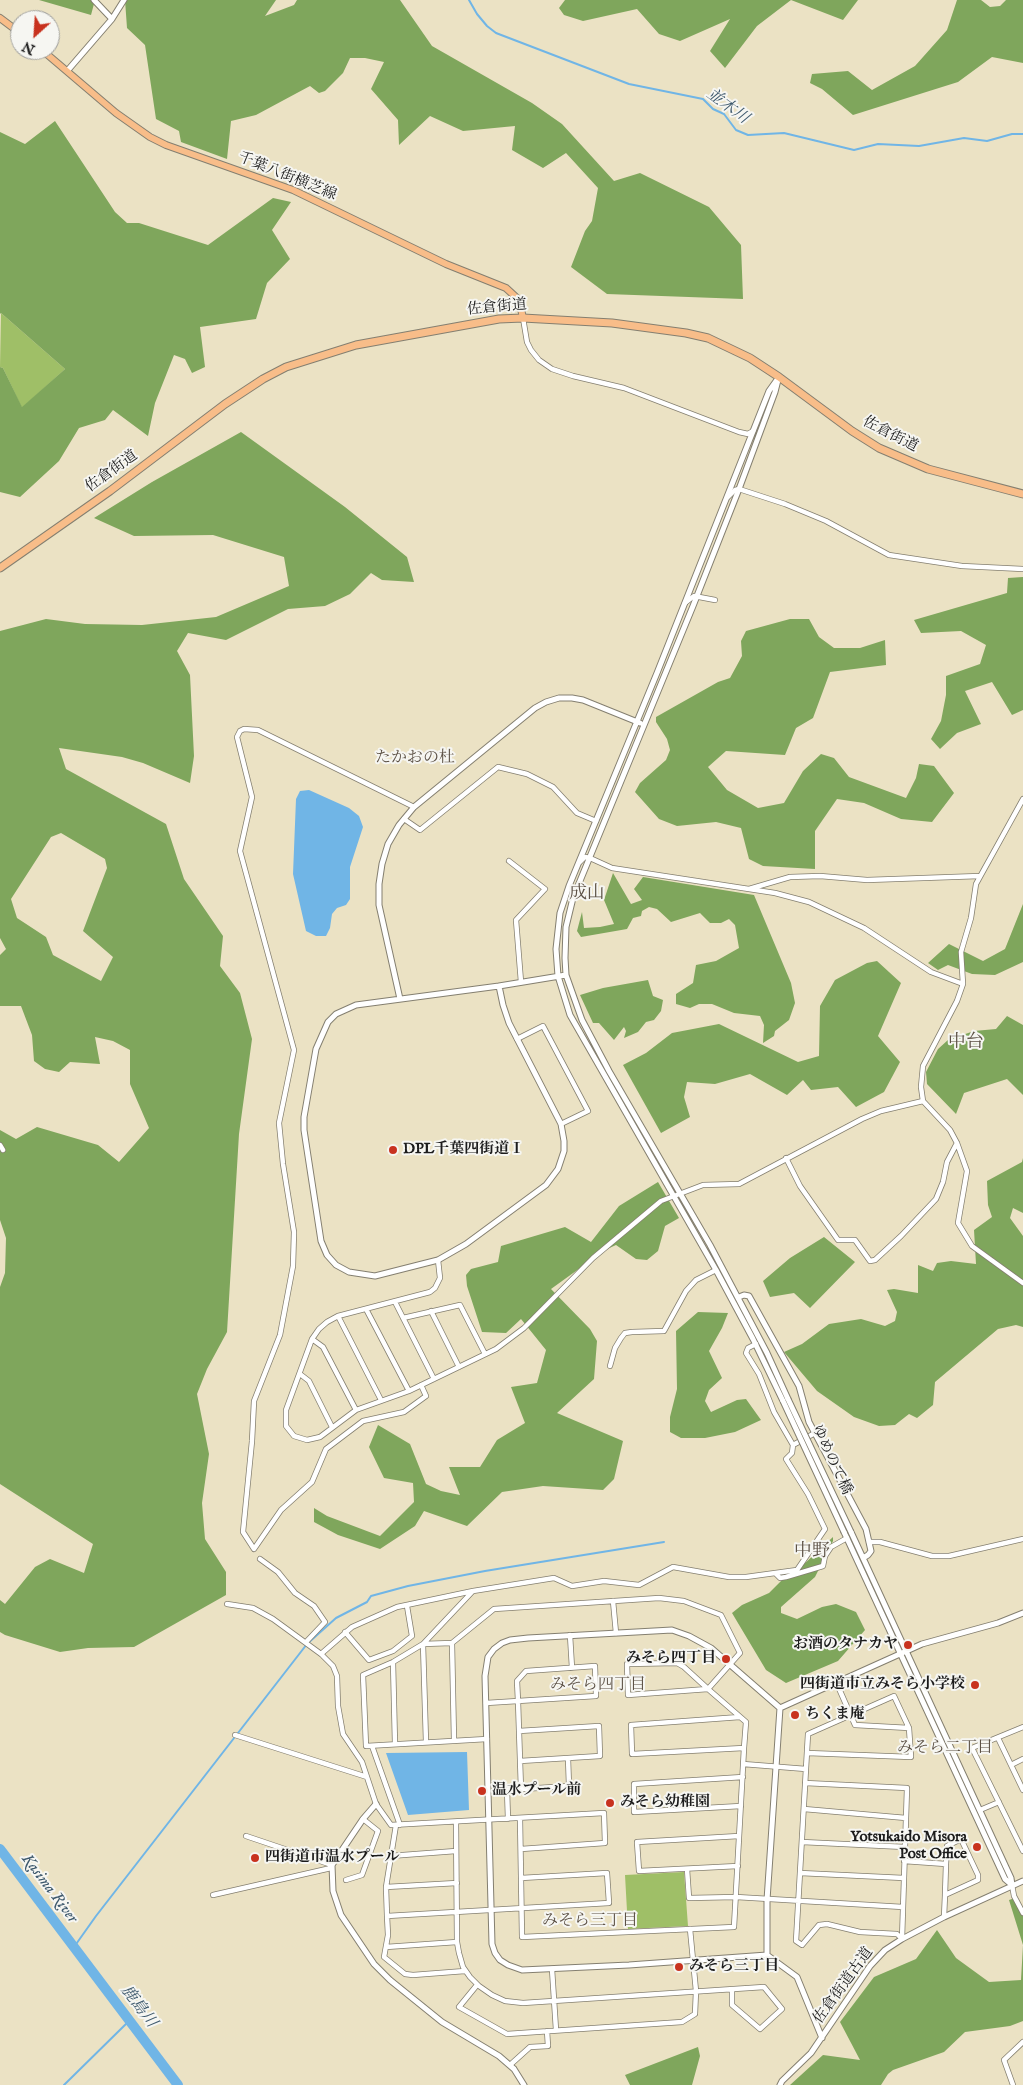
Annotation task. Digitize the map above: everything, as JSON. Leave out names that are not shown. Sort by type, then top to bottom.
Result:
[{"type":"highway","name":"佐倉街道","points":[[0,568],[110,491],[225,404],[262,379],[286,367],[356,345],[479,321],[523,318],[612,323],[697,335],[729,346],[778,377],[852,432],[886,451],[928,469],[1023,494]]},
{"type":"main road","name":"千葉八街横芝線","points":[[55,60],[116,113],[150,137],[294,190],[446,264],[506,288],[519,300],[523,318]]},
{"type":"street","points":[[94,0],[112,20]]},
{"type":"street","points":[[68,70],[112,20],[124,0]]},
{"type":"street","points":[[523,318],[527,342],[531,350],[539,360],[552,369],[624,388],[739,432],[748,434],[754,430]]},
{"type":"street","points":[[778,377],[769,391],[638,722],[579,862],[564,901],[558,927],[556,950],[558,976],[564,1002],[575,1024],[716,1270],[786,1400]]},
{"type":"street","points":[[778,377],[775,392],[739,489],[569,913],[565,944],[566,975],[577,1009],[598,1051],[738,1297],[786,1400]]},
{"type":"street","points":[[739,432],[745,436],[747,447]]},
{"type":"street","points":[[726,498],[739,489],[826,521],[889,555],[962,566],[1023,569]]},
{"type":"street","points":[[685,603],[694,596],[715,600]]},
{"type":"street","points":[[400,999],[379,905],[379,884],[388,844],[404,818],[414,807],[535,708],[546,702],[559,698],[578,699],[645,725]]},
{"type":"street","points":[[414,807],[258,730],[244,729],[240,731],[237,737],[252,798],[240,851],[294,1050],[279,1123],[283,1164],[294,1232],[293,1266],[280,1335],[254,1402],[243,1532],[254,1549],[281,1510],[312,1482],[326,1449],[363,1421],[404,1412],[426,1396],[421,1385]]},
{"type":"street","points":[[404,818],[420,830],[498,767],[527,774],[553,787],[577,813],[596,821]]},
{"type":"street","points":[[1023,800],[976,884],[971,918],[961,952],[962,984],[957,1001],[923,1066],[921,1088],[923,1101],[950,1130],[967,1171],[958,1223],[972,1246],[987,1259],[1023,1283]]},
{"type":"street","points":[[579,862],[585,857],[612,868],[774,893],[809,902],[864,928],[931,972],[962,984]]},
{"type":"street","points":[[509,861],[545,889],[516,920],[522,982]]},
{"type":"street","points":[[748,889],[790,877],[820,876],[867,880],[980,876]]},
{"type":"street","points":[[499,986],[503,1005],[517,1039],[561,1124],[564,1151],[553,1177],[546,1185],[466,1244],[438,1260],[375,1276],[349,1272],[336,1265],[327,1255],[321,1241],[305,1142],[304,1117],[316,1049],[328,1022],[336,1014],[356,1004],[499,986],[566,975]]},
{"type":"street","points":[[517,1039],[543,1026],[588,1111],[561,1124]]},
{"type":"street","points":[[438,1260],[440,1272],[435,1288],[423,1295],[338,1316],[327,1322],[312,1339],[286,1410],[285,1418],[289,1431],[294,1436],[307,1440],[320,1437],[356,1410],[421,1385],[496,1349],[524,1328],[593,1258],[654,1206],[672,1196],[704,1185],[739,1184],[786,1158],[881,1111],[923,1101]]},
{"type":"street","points":[[786,1158],[800,1186],[838,1240],[856,1240],[870,1260],[875,1260],[936,1199],[943,1182],[947,1162],[957,1143]]},
{"type":"street","points":[[0,1145],[3,1150]]},
{"type":"street","points":[[610,1366],[615,1348],[625,1333],[664,1331],[686,1291],[696,1280],[716,1270]]},
{"type":"street","points":[[738,1297],[749,1296],[799,1386],[807,1417],[866,1528],[871,1551],[863,1558]]},
{"type":"street","points":[[395,1302],[434,1379]]},
{"type":"street","points":[[403,1318],[460,1305],[485,1354]]},
{"type":"street","points":[[366,1309],[409,1390]]},
{"type":"street","points":[[431,1311],[459,1367]]},
{"type":"street","points":[[338,1316],[381,1400]]},
{"type":"street","points":[[312,1339],[323,1347],[356,1410]]},
{"type":"street","points":[[321,1654],[352,1626],[398,1607],[473,1591],[554,1578],[572,1586],[604,1581],[639,1585],[673,1567],[730,1577],[776,1574],[797,1570],[825,1529],[808,1494],[786,1459],[792,1453],[793,1444],[774,1412],[759,1374],[746,1353],[748,1348],[756,1344]]},
{"type":"street","points":[[300,1374],[308,1381],[332,1427]]},
{"type":"street","name":"ゆめのて橋","points":[[786,1400],[844,1532],[1005,1880],[1012,1886]]},
{"type":"street","name":"ゆめのて橋","points":[[786,1400],[907,1651],[1011,1878],[1012,1886]]},
{"type":"street","points":[[793,1444],[815,1433]]},
{"type":"street","points":[[776,1574],[780,1578],[786,1577],[822,1566],[825,1556],[832,1547],[847,1538]]},
{"type":"street","points":[[870,1542],[880,1542],[932,1556],[949,1556],[1023,1538]]},
{"type":"street","points":[[260,1559],[278,1572],[296,1593],[314,1606],[325,1622],[306,1642]]},
{"type":"street","points":[[473,1591],[423,1644],[393,1662],[363,1675],[366,1746],[487,1739]]},
{"type":"street","points":[[423,1644],[452,1643],[497,1608],[660,1598],[684,1601],[721,1615],[740,1653],[708,1689],[628,1695],[627,1664],[677,1663],[708,1689],[746,1722],[734,1927],[522,1938],[520,1818]]},
{"type":"street","points":[[613,1602],[616,1633]]},
{"type":"street","points":[[227,1604],[248,1606],[264,1613],[306,1642],[333,1666],[337,1676],[338,1706],[343,1734],[362,1762],[376,1804],[392,1825],[604,1813],[605,1843],[521,1849]]},
{"type":"street","points":[[345,1632],[369,1660],[393,1651],[412,1636],[407,1606]]},
{"type":"street","points":[[780,1708],[907,1651],[957,1633],[998,1623],[1023,1613]]},
{"type":"street","points":[[780,1708],[702,1642],[672,1630],[570,1635],[502,1642],[488,1657],[486,1665],[492,1944],[500,1960],[516,1969],[693,1962],[767,1955],[797,1977],[822,2038]]},
{"type":"street","points":[[570,1635],[572,1668]]},
{"type":"street","points":[[452,1643],[454,1740]]},
{"type":"street","points":[[423,1644],[426,1742]]},
{"type":"street","points":[[393,1662],[395,1744]]},
{"type":"street","points":[[486,1703],[518,1701],[596,1696],[595,1666],[526,1671],[517,1681],[518,1701],[520,1761],[520,1789]]},
{"type":"street","points":[[837,1684],[855,1725],[909,1728]]},
{"type":"street","points":[[807,1753],[911,1757],[909,1728],[894,1696],[808,1734],[796,1941],[802,1945],[819,1925],[826,1924],[860,1932],[897,1934],[902,1939]]},
{"type":"street","points":[[767,1955],[768,1900],[780,1708]]},
{"type":"street","points":[[740,1717],[631,1724],[632,1754],[744,1748]]},
{"type":"street","points":[[519,1732],[599,1726],[600,1756],[520,1761]]},
{"type":"street","points":[[1023,1727],[972,1748],[1023,1851]]},
{"type":"street","points":[[235,1735],[367,1776]]},
{"type":"street","points":[[998,1738],[1023,1790]]},
{"type":"street","points":[[372,1746],[398,1825],[390,1856],[386,1886],[388,1935],[384,1957],[405,1974],[466,1971]]},
{"type":"street","points":[[508,1819],[507,1790],[569,1786],[568,1758]]},
{"type":"street","points":[[1011,1765],[1023,1759]]},
{"type":"street","points":[[743,1764],[806,1768]]},
{"type":"street","points":[[741,1806],[634,1812],[634,1784],[743,1777]]},
{"type":"street","points":[[805,1783],[907,1788],[902,1939]]},
{"type":"street","points":[[980,1810],[999,1802]]},
{"type":"street","points":[[376,1804],[363,1819],[331,1866],[333,1891],[341,1915],[374,1964],[430,2013],[510,2065],[520,2075],[524,2085]]},
{"type":"street","points":[[804,1809],[906,1818]]},
{"type":"street","points":[[346,1880],[362,1876],[378,1831],[363,1819]]},
{"type":"street","points":[[456,1822],[457,1942],[466,1971],[477,1985],[504,2001],[523,2003],[764,1987],[782,2009],[760,2030],[732,2005],[732,1990]]},
{"type":"street","points":[[246,1836],[331,1866]]},
{"type":"street","points":[[738,1866],[639,1871],[637,1842],[739,1836]]},
{"type":"street","points":[[944,1895],[978,1880],[978,1875],[961,1838],[947,1846],[944,1895],[944,1917]]},
{"type":"street","points":[[802,1842],[905,1847]]},
{"type":"street","points":[[390,1856],[456,1852]]},
{"type":"street","points":[[904,1862],[946,1864]]},
{"type":"street","points":[[213,1896],[331,1866]]},
{"type":"street","points":[[687,1868],[689,1898],[736,1897],[902,1907]]},
{"type":"street","points":[[387,1916],[609,1903],[607,1873],[521,1878]]},
{"type":"street","points":[[800,1873],[904,1878]]},
{"type":"street","name":"佐倉街道古道","points":[[780,2085],[811,2053],[870,1966],[886,1950],[902,1939],[944,1917],[1023,1881]]},
{"type":"street","points":[[386,1886],[457,1883]]},
{"type":"street","points":[[1012,1886],[1014,1896],[1023,1913]]},
{"type":"street","points":[[477,1985],[459,2008],[507,2034],[682,2022],[695,2014],[696,1991],[690,1929]]},
{"type":"street","points":[[386,1946],[457,1942]]},
{"type":"street","points":[[552,1969],[556,2030]]},
{"type":"street","points":[[510,2065],[530,2048],[548,2046],[548,2030]]},
{"type":"street","points":[[1013,2085],[1004,2060],[1023,2042]]},
{"type":"green space","points":[[39,0],[95,0],[91,15]]},
{"type":"green space","points":[[125,0],[276,0],[265,16],[294,5],[297,0],[400,0],[432,46],[532,103],[562,124],[614,181],[640,173],[709,207],[741,245],[743,299],[607,294],[571,267],[585,231],[592,221],[598,188],[566,153],[543,168],[512,150],[515,126],[463,131],[430,116],[399,145],[398,120],[371,89],[384,62],[365,58],[350,58],[343,73],[325,91],[319,93],[310,86],[256,115],[231,121],[227,159],[181,142],[179,131],[156,119],[145,45],[127,28]]},
{"type":"green space","points":[[565,0],[791,0],[757,26],[725,68],[710,51],[730,19],[680,41],[659,34],[637,9],[583,21],[564,15],[559,8]]},
{"type":"green space","points":[[791,0],[858,0],[843,20]]},
{"type":"green space","points":[[957,0],[981,0],[990,7],[1000,6],[1006,0],[1023,0],[1023,63],[992,57],[958,82],[853,115],[822,89],[810,83],[812,74],[848,71],[872,90],[915,66],[947,30]]},
{"type":"green space","points":[[55,121],[115,212],[127,223],[139,223],[208,245],[273,198],[291,202],[272,230],[290,259],[267,283],[256,319],[200,327],[205,367],[192,373],[185,359],[174,355],[155,403],[148,436],[113,410],[105,420],[79,428],[59,461],[20,497],[0,492],[0,367],[3,368],[22,407],[65,369],[0,314],[0,132],[25,144]]},
{"type":"green space","points":[[1,313],[65,369],[22,408],[3,368],[0,367]]},
{"type":"green space","points":[[241,432],[345,507],[407,557],[414,582],[382,580],[371,573],[350,594],[325,606],[288,609],[226,640],[188,633],[177,651],[190,675],[194,756],[190,783],[143,763],[122,757],[59,748],[66,769],[166,824],[184,879],[223,936],[220,966],[240,993],[252,1039],[239,1134],[227,1332],[207,1369],[197,1394],[209,1454],[202,1503],[205,1539],[226,1572],[226,1595],[134,1647],[88,1648],[60,1652],[0,1632],[0,1600],[5,1604],[35,1567],[50,1559],[84,1573],[93,1544],[0,1484],[0,1287],[5,1273],[6,1238],[0,1220],[0,1130],[16,1139],[37,1127],[98,1145],[119,1162],[149,1128],[130,1084],[130,1050],[113,1041],[95,1037],[100,1064],[70,1062],[59,1072],[45,1069],[34,1061],[32,1035],[21,1006],[0,1006],[0,955],[6,949],[0,938],[0,631],[46,619],[85,624],[142,625],[216,617],[289,586],[284,557],[213,535],[134,536],[94,518],[152,482]],"holes":[[[61,833],[105,859],[107,868],[83,931],[113,957],[101,981],[53,955],[46,937],[17,918],[11,899],[51,837]]]},
{"type":"green space","points":[[1023,577],[1023,710],[1012,715],[992,682],[965,691],[981,724],[957,733],[940,749],[931,739],[941,721],[946,695],[946,676],[980,664],[986,645],[961,631],[921,633],[914,620],[1007,593],[1008,578]]},
{"type":"green space","points":[[790,619],[809,619],[819,637],[834,648],[860,648],[885,640],[886,665],[830,672],[813,718],[796,728],[785,755],[726,751],[708,767],[727,790],[758,808],[784,803],[803,771],[821,754],[834,758],[849,777],[906,798],[916,778],[919,764],[934,766],[954,793],[932,822],[901,819],[864,803],[837,799],[815,831],[815,869],[763,866],[749,859],[741,828],[716,822],[677,826],[659,819],[635,792],[640,783],[666,760],[670,750],[667,739],[656,722],[656,717],[718,682],[730,678],[742,656],[741,641],[746,631]]},
{"type":"green space","points":[[613,873],[631,904],[642,900],[634,889],[643,877],[754,895],[791,983],[795,1003],[789,1020],[775,1031],[774,1036],[763,1043],[764,1025],[760,1016],[734,1013],[712,1004],[699,1004],[690,1008],[676,1004],[676,994],[693,983],[696,965],[716,961],[739,948],[735,925],[729,919],[721,923],[710,923],[700,913],[671,922],[657,909],[649,907],[642,911],[641,916],[633,918],[627,929],[581,937],[577,931],[582,912],[584,928],[614,924],[604,900]]},
{"type":"green space","points":[[1023,904],[1023,962],[995,975],[972,974],[948,965],[938,970],[928,963],[949,944],[983,961],[1005,949]]},
{"type":"green space","points":[[877,961],[901,983],[878,1036],[900,1062],[884,1092],[856,1107],[838,1087],[811,1090],[803,1080],[787,1095],[750,1074],[715,1084],[687,1082],[684,1097],[690,1117],[661,1133],[623,1065],[646,1053],[672,1033],[719,1024],[798,1062],[819,1056],[820,1006],[835,980],[867,963]]},
{"type":"green space","points":[[648,980],[653,996],[663,1000],[661,1011],[654,1020],[646,1022],[638,1032],[624,1038],[626,1031],[624,1027],[614,1040],[599,1023],[593,1023],[580,995],[603,988]]},
{"type":"green space","points":[[1007,1016],[1023,1025],[1023,1095],[1007,1079],[964,1093],[956,1114],[927,1084],[926,1072],[938,1049],[948,1040],[974,1031],[996,1029]]},
{"type":"green space","points":[[1023,1158],[1023,1213],[1013,1208],[1010,1218],[1023,1236],[1023,1327],[1016,1325],[998,1329],[935,1382],[933,1405],[917,1418],[909,1414],[895,1425],[879,1426],[854,1417],[817,1391],[784,1352],[802,1344],[829,1324],[861,1319],[885,1326],[895,1321],[897,1312],[887,1290],[894,1289],[918,1293],[918,1265],[933,1271],[937,1263],[951,1261],[976,1264],[974,1230],[992,1217],[988,1205],[987,1181],[1022,1162]]},
{"type":"green space","points":[[658,1182],[679,1218],[665,1226],[658,1251],[647,1260],[636,1259],[616,1245],[605,1250],[551,1289],[590,1329],[597,1341],[594,1379],[557,1413],[623,1441],[614,1479],[603,1490],[543,1486],[502,1492],[467,1526],[424,1511],[415,1526],[380,1549],[338,1535],[314,1522],[314,1508],[327,1516],[380,1536],[414,1502],[413,1483],[384,1478],[369,1447],[378,1425],[410,1444],[426,1484],[441,1491],[460,1495],[449,1467],[480,1467],[497,1440],[525,1423],[511,1387],[537,1383],[546,1350],[521,1319],[506,1333],[482,1332],[467,1286],[466,1275],[471,1269],[498,1262],[501,1246],[565,1227],[591,1242],[619,1206]]},
{"type":"green space","points":[[824,1237],[855,1262],[810,1308],[794,1293],[770,1297],[763,1281],[790,1258]]},
{"type":"green space","points":[[698,1312],[728,1313],[709,1351],[722,1378],[709,1390],[705,1401],[711,1412],[737,1400],[746,1399],[761,1420],[735,1432],[705,1438],[681,1438],[670,1432],[670,1417],[677,1389],[676,1331]]},
{"type":"green space","points":[[833,1537],[833,1541],[815,1577],[781,1607],[781,1613],[797,1619],[822,1607],[836,1604],[856,1612],[865,1630],[838,1661],[786,1683],[766,1670],[732,1613],[742,1605],[769,1593],[782,1580],[798,1573],[802,1566]]},
{"type":"green space","points":[[684,1872],[688,1926],[628,1929],[625,1875]]},
{"type":"green space","points":[[1015,1898],[1023,1915],[1023,1945],[1009,1900]]},
{"type":"green space","points":[[937,1930],[956,1958],[989,1982],[1021,1980],[1023,1945],[1023,2021],[1010,2026],[965,2032],[944,2052],[893,2070],[881,2085],[790,2085],[823,2055],[860,2060],[840,2022],[874,1977],[916,1959]]},
{"type":"green space","points":[[698,2047],[700,2056],[692,2085],[630,2085],[625,2075]]},
{"type":"water","points":[[309,790],[349,808],[359,816],[363,827],[350,867],[350,899],[346,905],[337,908],[332,914],[330,928],[326,936],[316,936],[306,931],[293,874],[296,799],[300,791]]},
{"type":"water","points":[[467,1752],[469,1810],[408,1815],[386,1753]]},
{"type":"waterway","name":"並木川","points":[[469,0],[477,14],[496,33],[629,84],[703,99],[713,109],[724,114],[736,130],[748,135],[784,133],[854,150],[878,144],[919,146],[964,138],[987,141],[1012,134],[1023,134]]},
{"type":"waterway","points":[[74,1947],[307,1644],[336,1618],[367,1602],[371,1596],[408,1586],[485,1571],[664,1542]]},
{"type":"waterway","name":"鹿島川","points":[[0,1849],[178,2085]]},
{"type":"waterway","points":[[64,2085],[129,2021]]},
{"type":"place","name":"DPL千葉四街道Ⅰ","points":[[393,1150]]},
{"type":"place","name":"お酒のタナカヤ","points":[[908,1645]]},
{"type":"place","name":"みそら四丁目","points":[[726,1659]]},
{"type":"place","name":"四街道市立みそら小学校","points":[[975,1685]]},
{"type":"place","name":"ちくま庵","points":[[795,1715]]},
{"type":"place","name":"温水プール前","points":[[482,1791]]},
{"type":"place","name":"みそら幼稚園","points":[[610,1803]]},
{"type":"place","name":"Yotsukaido Misora Post Office","points":[[977,1847]]},
{"type":"place","name":"四街道市温水プール","points":[[255,1858]]},
{"type":"place","name":"みそら三丁目","points":[[679,1967]]},
{"type":"district","name":"たかおの杜","points":[[415,759]]},
{"type":"district","name":"成山","points":[[587,894]]},
{"type":"district","name":"中台","points":[[966,1043]]},
{"type":"district","name":"中野","points":[[812,1552]]},
{"type":"district","name":"みそら四丁目","points":[[598,1686]]},
{"type":"district","name":"みそら二丁目","points":[[945,1749]]},
{"type":"district","name":"みそら三丁目","points":[[590,1922]]},
{"type":"water label","name":"Kasima River","points":[[49,1889]]}]
